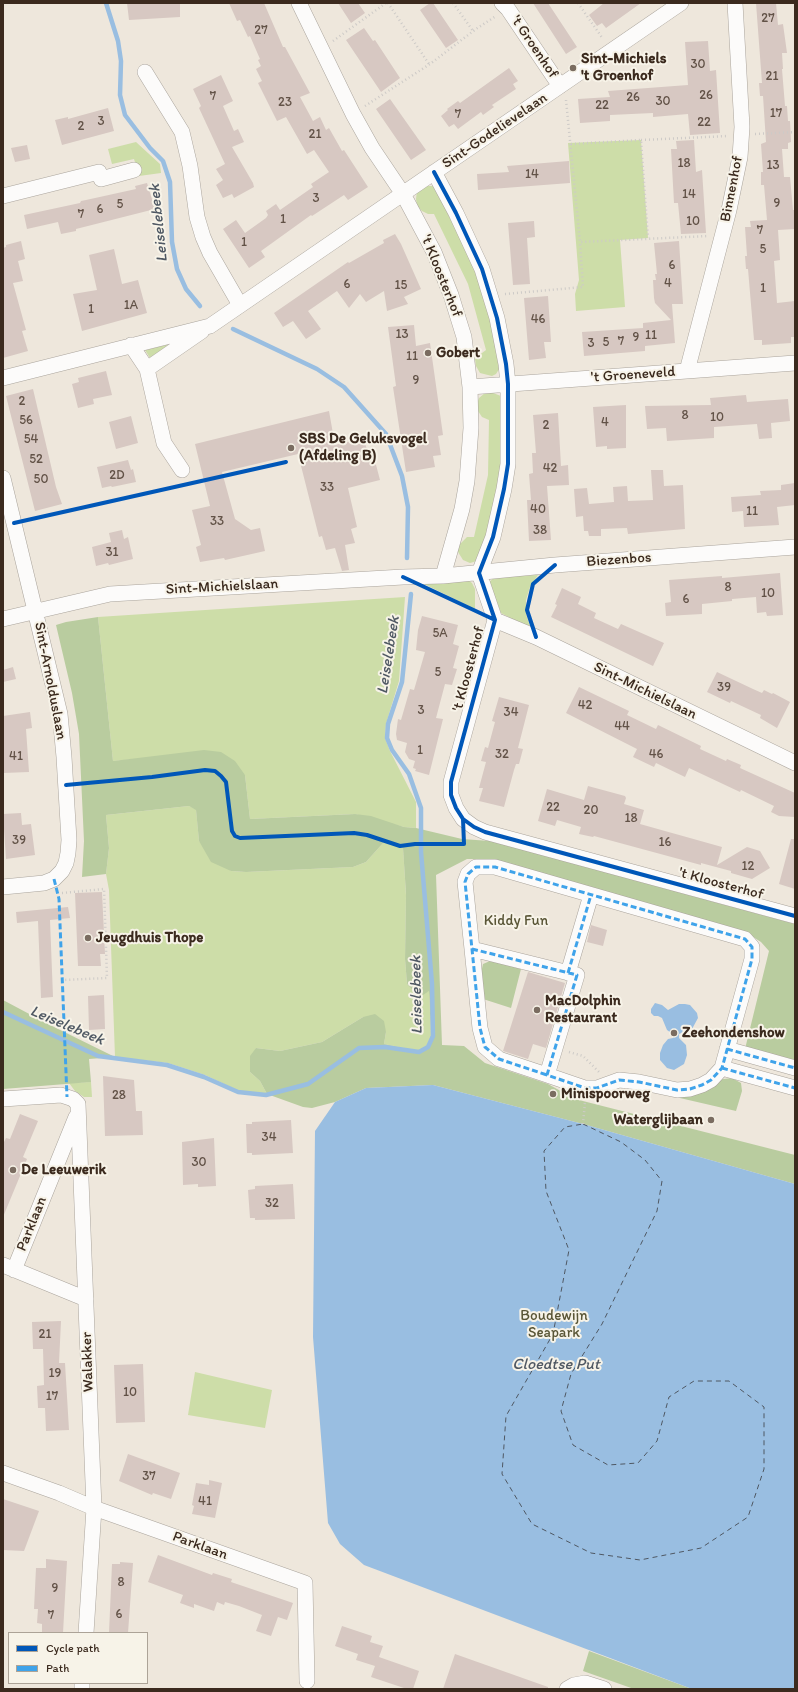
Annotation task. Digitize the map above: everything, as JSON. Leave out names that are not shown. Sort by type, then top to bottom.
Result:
[{"type":"street","name":"'t Kloosterhof","points":[[298,3],[353,114],[372,148],[402,194],[434,252],[451,295],[464,337],[470,387],[471,428],[467,481],[462,509],[443,576]]},
{"type":"street","name":"Sint-Godelievelaan","points":[[147,369],[681,3]]},
{"type":"street","name":"Binnenhof","points":[[688,371],[735,186],[742,135],[735,3]]},
{"type":"street","name":"'t Groenhof","points":[[508,5],[562,85]]},
{"type":"street","points":[[145,72],[182,132],[190,166],[197,217],[203,238],[240,305]]},
{"type":"street","points":[[3,196],[99,172],[101,178],[134,170]]},
{"type":"street","points":[[434,172],[482,269],[491,295],[502,341],[508,384],[508,464],[493,538],[479,573]]},
{"type":"street","name":"Sint-Godelievelaan","points":[[3,378],[210,326]]},
{"type":"street","points":[[131,345],[147,369],[164,443],[182,470]]},
{"type":"street","name":"'t Groeneveld","points":[[470,387],[795,363]]},
{"type":"street","name":"Sint-Arnolduslaan","points":[[3,478],[60,714],[64,757],[68,853],[62,871],[54,878],[44,883],[3,887]]},
{"type":"street","name":"Biezenbos","points":[[443,576],[555,565],[795,547]]},
{"type":"street","name":"'t Kloosterhof","points":[[479,573],[495,620],[451,782],[451,795],[456,808],[463,819],[474,827],[485,832],[795,916]]},
{"type":"street","name":"Sint-Michielslaan","points":[[3,619],[110,594],[443,576]]},
{"type":"street","name":"Sint-Michielslaan","points":[[495,620],[536,637],[795,763]]},
{"type":"street","points":[[476,867],[495,867],[591,895],[745,939],[752,947],[752,959],[722,1068],[710,1080],[690,1089],[677,1090],[639,1082],[619,1080],[597,1088],[586,1088],[499,1059],[485,1047],[480,1028],[465,882],[468,874],[476,867]]},
{"type":"street","points":[[568,973],[591,895]]},
{"type":"street","points":[[472,949],[577,975],[547,1075]]},
{"type":"street","points":[[727,1049],[795,1068]]},
{"type":"street","points":[[722,1068],[795,1088]]},
{"type":"street","points":[[3,1099],[61,1095],[73,1099],[78,1104],[78,1112]]},
{"type":"street","name":"Parklaan","points":[[78,1112],[8,1268],[86,1299]]},
{"type":"street","name":"Walakker","points":[[78,1112],[94,1508],[86,1632]]},
{"type":"street","name":"Parklaan","points":[[3,1473],[60,1493],[94,1508],[305,1583],[307,1681]]},
{"type":"street","points":[[570,1687],[585,1683],[604,1689]]},
{"type":"path","points":[[321,50],[387,3],[430,64]]},
{"type":"path","points":[[452,3],[473,31]]},
{"type":"path","points":[[578,3],[611,51]]},
{"type":"path","points":[[353,114],[430,64],[508,5]]},
{"type":"path","points":[[491,295],[583,287],[571,144],[562,85]]},
{"type":"path","points":[[571,144],[795,132]]},
{"type":"path","points":[[641,140],[648,238]]},
{"type":"path","points":[[580,242],[723,235]]},
{"type":"path","points":[[58,893],[104,889],[107,978],[63,980]]},
{"type":"path","points":[[555,1047],[583,1056],[608,1083]]},
{"type":"green space","points":[[641,140],[648,238],[620,240],[625,307],[576,311],[575,294],[579,280],[568,143]]},
{"type":"green space","points":[[136,142],[160,164],[161,173],[139,176],[134,159],[112,164],[108,149]]},
{"type":"green space","points":[[427,186],[434,186],[479,276],[501,366],[496,374],[492,376],[480,373],[476,366],[475,359],[486,350],[468,284],[434,214],[428,214],[417,206],[417,191]]},
{"type":"green space","points":[[170,344],[150,358],[145,350]]},
{"type":"green space","points":[[485,393],[493,393],[501,396],[505,405],[500,477],[493,515],[477,561],[470,563],[463,560],[458,552],[458,546],[467,537],[474,537],[488,475],[489,420],[482,417],[478,411],[477,404],[479,398]]},
{"type":"green space","points":[[538,575],[530,587],[526,600],[526,614],[530,626],[528,627],[501,613],[489,582],[495,577]]},
{"type":"green space","points":[[468,580],[472,583],[475,589],[475,609],[424,584]]},
{"type":"green space","points":[[405,597],[399,681],[386,724],[385,738],[416,802],[416,828],[404,827],[355,814],[250,819],[245,775],[149,758],[113,761],[98,617]]},
{"type":"green space","points":[[98,617],[113,761],[204,750],[221,752],[235,761],[245,775],[250,819],[355,814],[371,816],[404,827],[416,828],[462,839],[490,841],[795,924],[795,1064],[745,1049],[769,951],[761,942],[750,935],[484,859],[467,859],[436,875],[442,1045],[464,1046],[485,1063],[548,1084],[575,1099],[795,1155],[795,1184],[583,1124],[433,1085],[366,1088],[335,1102],[312,1108],[303,1107],[267,1094],[260,1081],[250,1072],[250,1056],[256,1048],[280,1051],[322,1042],[363,1017],[375,1014],[384,1021],[386,1032],[384,1044],[419,1051],[427,1045],[431,1035],[429,991],[423,995],[416,994],[407,984],[405,959],[406,894],[403,848],[384,842],[366,862],[353,867],[246,872],[231,871],[211,862],[199,841],[196,810],[189,806],[106,815],[109,848],[106,874],[82,877],[84,841],[79,734],[72,693],[56,625]]},
{"type":"green space","points":[[189,806],[196,809],[199,841],[231,871],[246,872],[353,867],[366,862],[384,842],[403,847],[406,895],[405,959],[407,984],[416,994],[429,991],[431,1035],[427,1045],[419,1051],[384,1044],[386,1032],[363,1017],[322,1042],[280,1051],[256,1048],[250,1072],[260,1081],[267,1094],[239,1091],[205,1075],[168,1063],[115,1057],[109,890],[106,874],[109,848],[106,815]]},
{"type":"green space","points":[[490,961],[521,969],[511,1008],[483,999],[481,973],[483,964]]},
{"type":"green space","points":[[3,1000],[115,1057],[89,1059],[91,1082],[3,1089]]},
{"type":"green space","points":[[732,1078],[741,1083],[742,1091],[736,1111],[641,1089]]},
{"type":"green space","points":[[91,1082],[92,1097],[84,1097],[75,1091],[69,1083]]},
{"type":"green space","points":[[195,1372],[272,1390],[265,1428],[188,1415]]},
{"type":"green space","points":[[589,1651],[692,1689],[634,1689],[583,1671]]},
{"type":"water","points":[[655,1003],[662,1005],[668,1010],[679,1004],[690,1005],[697,1013],[698,1018],[692,1029],[679,1034],[679,1038],[686,1045],[687,1055],[684,1064],[674,1070],[667,1068],[660,1060],[660,1053],[663,1045],[668,1039],[673,1038],[674,1035],[667,1030],[662,1018],[654,1016],[651,1013],[651,1009]]},
{"type":"water","name":"Cloedtse Put","points":[[433,1085],[583,1124],[795,1184],[795,1689],[692,1689],[364,1565],[340,1544],[328,1523],[313,1337],[315,1131],[335,1102],[366,1088]]},
{"type":"building","points":[[127,3],[180,3],[180,17],[129,20]]},
{"type":"building","points":[[229,3],[264,3],[283,47],[285,47],[310,93],[300,97],[313,121],[320,117],[326,130],[329,128],[342,151],[344,150],[368,187],[348,200],[344,195],[312,216],[311,215],[261,251],[265,257],[249,268],[223,229],[236,220],[245,233],[266,218],[268,215],[266,211],[276,204],[280,210],[313,187],[311,184],[329,172],[314,150],[307,154],[286,117],[277,121],[258,83],[262,81],[256,69],[261,66],[258,60],[260,59],[250,36],[248,37],[240,20],[237,21]]},
{"type":"building","points":[[338,3],[358,3],[365,13],[351,23]]},
{"type":"building","points":[[430,3],[433,3],[458,40],[446,48],[420,10]]},
{"type":"building","points":[[533,3],[548,3],[577,47],[566,54]]},
{"type":"building","points":[[604,3],[641,3],[606,28],[602,23],[597,26],[589,15]]},
{"type":"building","points":[[756,3],[776,3],[778,25],[783,24],[787,53],[782,53],[782,69],[785,106],[787,106],[788,121],[790,121],[791,142],[788,143],[788,149],[782,149],[784,177],[790,177],[793,210],[795,210],[795,229],[778,230],[780,260],[774,261],[777,303],[795,301],[795,337],[791,337],[791,343],[762,345],[762,340],[754,340],[748,269],[746,269],[745,256],[747,256],[745,227],[751,227],[750,221],[767,220],[764,185],[761,185],[761,172],[763,172],[761,144],[766,142],[763,96],[760,96],[759,83],[762,83]]},
{"type":"building","points":[[364,28],[373,41],[375,40],[400,78],[381,92],[346,40]]},
{"type":"building","points":[[708,41],[710,71],[716,70],[720,133],[690,135],[688,114],[653,117],[653,113],[610,115],[610,121],[580,123],[578,99],[610,97],[608,91],[688,85],[685,42]]},
{"type":"building","points":[[509,68],[518,81],[513,84],[516,89],[492,105],[494,107],[483,115],[481,112],[458,129],[454,124],[449,127],[441,116],[448,110],[447,109],[458,101],[460,103]]},
{"type":"building","points":[[221,75],[233,101],[223,106],[234,131],[238,129],[244,142],[232,147],[254,187],[234,198],[232,194],[223,198],[216,185],[223,180],[216,169],[225,164],[199,108],[201,106],[193,89]]},
{"type":"building","points":[[390,99],[426,150],[411,160],[376,109]]},
{"type":"building","points":[[108,108],[114,131],[62,145],[55,120],[68,117],[68,119]]},
{"type":"building","points":[[694,140],[696,172],[702,170],[706,233],[681,234],[678,203],[674,203],[671,149],[677,149],[676,141]]},
{"type":"building","points":[[27,145],[30,159],[15,162],[11,148]]},
{"type":"building","points":[[569,161],[570,183],[478,190],[477,174],[509,172],[507,166]]},
{"type":"building","points":[[147,183],[155,209],[61,234],[58,222],[27,229],[24,215],[136,189],[135,186]]},
{"type":"building","points":[[534,221],[535,237],[527,238],[530,284],[513,285],[508,223]]},
{"type":"building","points":[[395,234],[421,289],[404,297],[408,304],[387,311],[384,291],[366,302],[360,294],[349,308],[337,291],[308,311],[321,329],[306,339],[293,321],[283,327],[274,313],[348,262],[349,263],[384,243],[383,240]]},
{"type":"building","points":[[21,241],[25,259],[18,261],[23,281],[13,283],[26,330],[22,331],[28,351],[3,358],[3,248],[6,247],[6,245]]},
{"type":"building","points":[[679,241],[683,304],[672,304],[675,343],[645,346],[645,351],[584,356],[582,332],[643,328],[643,323],[671,320],[655,303],[653,280],[656,280],[655,274],[657,274],[654,243]]},
{"type":"building","points":[[114,249],[122,284],[138,280],[147,313],[82,331],[73,294],[97,290],[89,255]]},
{"type":"building","points":[[548,296],[551,342],[544,342],[546,358],[529,360],[524,298]]},
{"type":"building","points":[[414,325],[416,346],[430,343],[443,435],[438,436],[441,455],[433,456],[435,467],[406,472],[393,387],[396,386],[388,327]]},
{"type":"building","points":[[106,371],[112,395],[93,399],[94,404],[78,408],[72,384],[79,382],[78,378]]},
{"type":"building","points":[[33,389],[56,487],[62,504],[35,511],[6,396]]},
{"type":"building","points":[[746,395],[747,402],[788,399],[790,421],[771,423],[772,438],[759,439],[757,424],[714,427],[714,438],[667,441],[666,428],[647,429],[645,406],[711,405],[710,398]]},
{"type":"building","points":[[626,405],[626,448],[607,449],[607,446],[596,447],[593,407]]},
{"type":"building","points":[[329,411],[335,445],[363,438],[369,455],[372,455],[375,461],[380,480],[348,488],[357,527],[351,529],[355,543],[345,545],[349,570],[342,571],[335,548],[326,550],[322,536],[319,537],[298,454],[222,472],[235,519],[251,530],[260,528],[265,551],[225,560],[224,558],[200,562],[196,547],[201,545],[192,510],[210,506],[195,444]]},
{"type":"building","points":[[558,413],[561,466],[568,465],[569,485],[547,486],[551,540],[529,541],[527,500],[531,500],[529,474],[533,473],[532,453],[536,453],[533,415]]},
{"type":"building","points":[[131,416],[138,443],[116,449],[109,422]]},
{"type":"building","points":[[128,460],[131,470],[133,469],[136,482],[102,488],[97,467]]},
{"type":"building","points":[[651,470],[663,470],[664,486],[683,485],[685,529],[628,534],[627,528],[601,529],[601,536],[589,536],[588,531],[584,531],[583,516],[576,517],[574,489],[587,488],[589,504],[614,502],[613,487],[627,486],[628,501],[653,500]]},
{"type":"building","points":[[795,483],[795,505],[777,507],[779,525],[744,527],[743,511],[732,512],[731,497],[761,495],[760,491],[781,490],[781,485]]},
{"type":"building","points":[[122,530],[124,539],[128,537],[133,559],[109,565],[108,563],[96,566],[92,547],[111,542],[109,533]]},
{"type":"building","points":[[780,573],[783,615],[767,616],[766,612],[757,613],[756,597],[702,604],[702,614],[666,616],[665,603],[671,602],[669,580],[722,576],[722,578]]},
{"type":"building","points":[[562,588],[581,597],[578,604],[596,613],[594,618],[618,629],[621,624],[664,643],[653,666],[551,617],[557,605],[555,604]]},
{"type":"building","points":[[422,616],[458,625],[453,644],[459,646],[453,668],[457,669],[452,685],[445,684],[436,718],[443,719],[429,775],[415,771],[416,769],[413,768],[415,761],[409,759],[405,752],[407,743],[397,740],[396,734],[398,719],[401,720],[410,689],[414,690],[425,652],[416,650],[418,630]]},
{"type":"building","points":[[13,667],[16,679],[3,682],[3,670]]},
{"type":"building","points":[[717,672],[762,693],[764,690],[790,702],[777,728],[760,718],[761,715],[707,692]]},
{"type":"building","points":[[579,687],[629,711],[627,715],[656,729],[658,725],[701,746],[700,749],[726,761],[727,759],[741,765],[740,768],[795,793],[795,817],[779,816],[771,812],[774,806],[689,768],[685,777],[656,763],[654,767],[633,757],[637,749],[566,713]]},
{"type":"building","points":[[499,697],[529,705],[518,748],[523,749],[519,764],[516,764],[514,770],[504,807],[479,801],[483,788],[479,788],[486,762],[481,761],[485,747],[488,748],[495,722],[492,721]]},
{"type":"building","points":[[30,712],[32,728],[26,729],[29,772],[3,773],[3,716]]},
{"type":"building","points":[[588,786],[625,796],[626,798],[624,804],[644,810],[640,824],[722,847],[717,865],[747,847],[760,851],[770,868],[752,879],[731,873],[731,871],[701,863],[701,865],[594,836],[579,834],[581,827],[557,820],[555,826],[538,821],[547,789],[584,800]]},
{"type":"building","points":[[21,813],[22,825],[31,824],[35,855],[6,859],[3,814]]},
{"type":"building","points":[[791,839],[795,839],[795,889],[779,884]]},
{"type":"building","name":"Jeugdhuis Thope","points":[[102,892],[105,954],[100,954],[101,966],[78,966],[75,893]]},
{"type":"building","points":[[68,907],[70,918],[50,920],[53,997],[41,998],[38,921],[17,923],[16,912]]},
{"type":"building","points":[[591,925],[607,930],[603,946],[587,942]]},
{"type":"building","name":"MacDolphin Restaurant","points":[[528,972],[565,983],[546,1048],[533,1044],[528,1059],[503,1051]]},
{"type":"building","points":[[104,995],[105,1029],[89,1030],[88,996]]},
{"type":"building","points":[[103,1076],[134,1080],[136,1111],[142,1111],[143,1135],[105,1136]]},
{"type":"building","name":"De Leeuwerik","points":[[20,1114],[38,1121],[23,1157],[27,1159],[3,1217],[3,1144],[6,1138],[10,1139]]},
{"type":"building","points":[[291,1120],[293,1153],[252,1155],[252,1153],[247,1153],[246,1124],[252,1124],[252,1122]]},
{"type":"building","points":[[214,1138],[216,1186],[198,1187],[198,1184],[183,1185],[182,1142]]},
{"type":"building","points":[[293,1184],[295,1219],[255,1220],[255,1218],[250,1218],[248,1190],[255,1189],[255,1186]]},
{"type":"building","points":[[61,1321],[59,1363],[65,1363],[69,1430],[46,1431],[45,1408],[38,1408],[37,1386],[44,1385],[43,1349],[33,1349],[32,1322]]},
{"type":"building","points":[[143,1364],[145,1422],[116,1423],[114,1365]]},
{"type":"building","points":[[128,1454],[180,1473],[171,1499],[153,1493],[152,1495],[119,1481]]},
{"type":"building","points":[[209,1480],[222,1483],[215,1518],[192,1514],[196,1483],[209,1485]]},
{"type":"building","points":[[3,1499],[39,1511],[24,1551],[3,1550]]},
{"type":"building","points":[[158,1555],[212,1575],[213,1573],[232,1579],[231,1582],[293,1603],[287,1620],[278,1617],[271,1636],[256,1631],[262,1615],[239,1606],[225,1602],[224,1605],[217,1602],[214,1611],[194,1604],[194,1608],[180,1603],[183,1595],[148,1582]]},
{"type":"building","points":[[46,1559],[67,1561],[63,1632],[42,1632],[42,1624],[37,1623],[38,1609],[34,1609],[36,1568],[46,1568]]},
{"type":"building","points":[[120,1562],[133,1563],[128,1632],[109,1632],[112,1564],[120,1564]]},
{"type":"building","points":[[342,1626],[372,1636],[370,1642],[383,1646],[379,1657],[419,1671],[413,1689],[407,1689],[371,1677],[375,1666],[356,1660],[358,1654],[335,1646]]},
{"type":"building","points":[[455,1654],[548,1687],[548,1689],[443,1689]]},
{"type":"waterway","name":"Leiselebeek","points":[[106,3],[118,41],[121,61],[120,95],[125,115],[150,148],[163,161],[170,182],[172,242],[177,269],[186,289],[200,306]]},
{"type":"waterway","name":"Leiselebeek","points":[[233,329],[317,369],[344,387],[386,434],[402,476],[408,507],[407,558]]},
{"type":"waterway","name":"Leiselebeek","points":[[3,1012],[98,1056],[167,1065],[204,1077],[238,1092],[266,1095],[308,1084],[359,1048],[385,1047],[419,1052],[428,1047],[433,1036],[432,984],[421,852],[421,808],[409,774],[392,750],[387,738],[388,724],[402,682],[411,594]]},
{"type":"ferry route","points":[[583,1124],[621,1142],[645,1160],[662,1181],[657,1211],[602,1324],[571,1374],[561,1411],[573,1445],[608,1465],[638,1463],[657,1441],[669,1397],[694,1381],[729,1381],[764,1407],[764,1469],[748,1517],[701,1548],[640,1560],[591,1553],[532,1524],[502,1474],[506,1416],[553,1334],[569,1250],[546,1191],[544,1151],[565,1127],[583,1124]]},
{"type":"marked path","points":[[472,949],[577,975],[547,1075],[585,1088],[597,1088],[619,1080],[639,1082],[677,1090],[690,1089],[702,1085],[711,1080],[722,1068],[752,959],[752,947],[745,939],[495,867],[476,867],[468,874],[465,882],[480,1028],[485,1047],[499,1059],[547,1075]]},
{"type":"marked path","points":[[54,879],[59,899],[67,1097]]},
{"type":"marked path","points":[[568,973],[591,895]]},
{"type":"marked path","points":[[727,1049],[795,1068]]},
{"type":"marked path","points":[[722,1068],[795,1088]]},
{"type":"cycle path","points":[[434,172],[456,213],[482,269],[497,318],[506,364],[508,384],[508,464],[493,537],[479,573],[495,620],[451,782],[451,795],[456,808],[463,819],[474,827],[485,832],[795,916]]},
{"type":"cycle path","points":[[14,523],[286,462]]},
{"type":"cycle path","points":[[536,637],[527,610],[533,584],[555,565]]},
{"type":"cycle path","points":[[403,577],[495,620]]},
{"type":"cycle path","points":[[66,785],[152,777],[205,770],[215,771],[226,782],[232,831],[235,836],[240,838],[354,833],[367,835],[400,846],[415,844],[464,844],[463,819]]},
{"type":"place","name":"Sint-Michiels 't Groenhof","points":[[573,68]]},
{"type":"place","name":"Gobert","points":[[428,353]]},
{"type":"place","name":"SBS De Geluksvogel (Afdeling B)","points":[[291,448]]},
{"type":"place","name":"Jeugdhuis Thope","points":[[88,938]]},
{"type":"place","name":"MacDolphin Restaurant","points":[[537,1010]]},
{"type":"place","name":"Zeehondenshow","points":[[674,1033]]},
{"type":"place","name":"Minispoorweg","points":[[553,1094]]},
{"type":"place","name":"Waterglijbaan","points":[[711,1120]]},
{"type":"place","name":"De Leeuwerik","points":[[13,1170]]},
{"type":"park label","name":"Kiddy Fun","points":[[516,921]]},
{"type":"park label","name":"Boudewijn Seapark","points":[[554,1324]]}]
